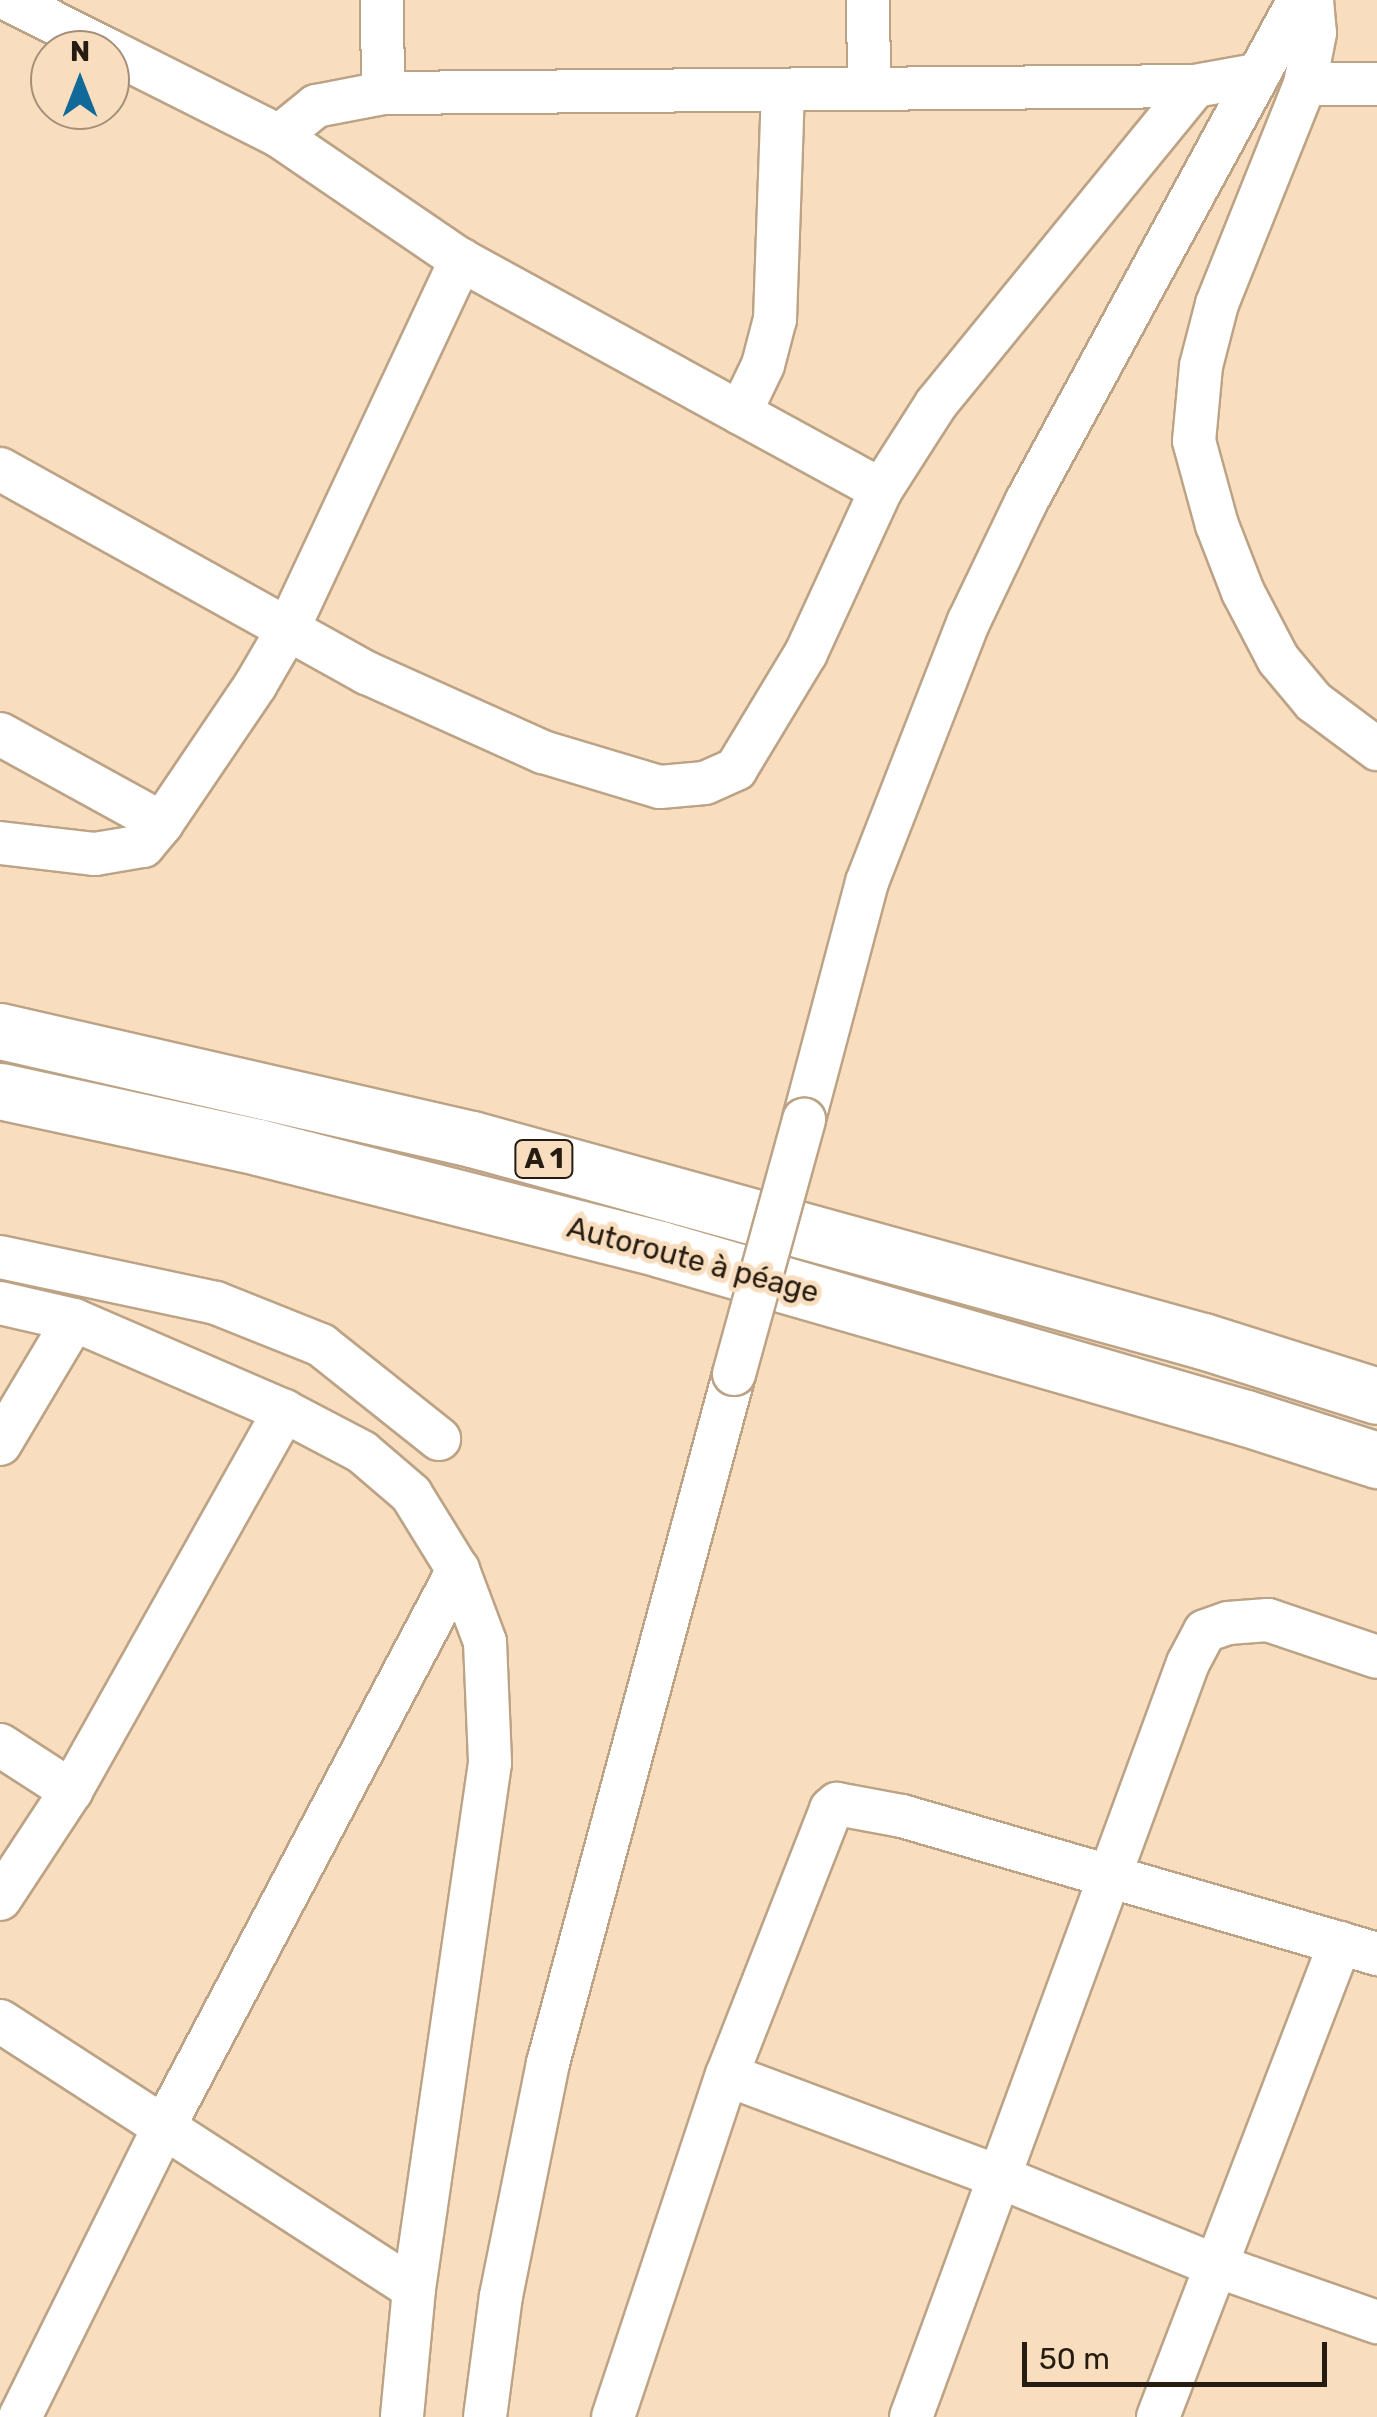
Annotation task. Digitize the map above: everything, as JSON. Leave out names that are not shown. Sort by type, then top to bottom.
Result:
[{"type":"highway","name":"A 1","points":[[0,1031],[472,1139],[1204,1340],[1377,1396]]},
{"type":"highway","name":"Autoroute à péage","points":[[0,1091],[258,1147],[660,1248],[1246,1418],[1377,1460]]},
{"type":"street","points":[[382,0],[383,94]]},
{"type":"street","points":[[868,0],[869,88]]},
{"type":"street","points":[[485,2417],[501,2296],[548,2063],[867,882],[969,621],[1026,502],[1299,0]]},
{"type":"street","points":[[1312,0],[1315,33],[1305,84],[1217,304],[1202,366],[1194,441],[1217,525],[1243,592],[1278,658],[1314,702],[1377,750]]},
{"type":"street","points":[[12,4],[67,30]]},
{"type":"street","points":[[130,61],[279,136],[461,260],[880,490]]},
{"type":"street","points":[[279,136],[316,106],[383,94],[1195,86],[1256,75]]},
{"type":"street","points":[[1305,84],[1377,84]]},
{"type":"street","points":[[0,468],[368,673],[543,752],[660,787],[705,783],[736,770],[806,653],[880,490],[936,404],[1195,86]]},
{"type":"street","points":[[740,413],[764,365],[774,318],[782,92]]},
{"type":"street","points":[[0,842],[94,854],[142,846],[162,823],[256,684],[288,629],[461,260]]},
{"type":"street","points":[[0,734],[162,823]]},
{"type":"street","points":[[0,1257],[216,1303],[321,1345],[438,1438]]},
{"type":"street","points":[[0,1302],[74,1320],[284,1411],[362,1452],[411,1494],[458,1570],[484,1642],[490,1763],[414,2289],[402,2417]]},
{"type":"street","points":[[0,1444],[74,1320]]},
{"type":"street","points":[[0,1899],[72,1791],[284,1411]]},
{"type":"street","points":[[20,2417],[165,2124],[458,1570]]},
{"type":"street","points":[[911,2417],[1002,2178],[1188,1663],[1205,1631],[1228,1623],[1268,1620],[1377,1657]]},
{"type":"street","points":[[0,1746],[72,1791]]},
{"type":"street","points":[[612,2417],[726,2075],[830,1809],[846,1802],[1358,1949],[1214,2265],[1158,2417]]},
{"type":"street","points":[[0,2021],[165,2124],[414,2289]]},
{"type":"street","points":[[726,2075],[1002,2178],[1214,2265],[1377,2322]]}]
